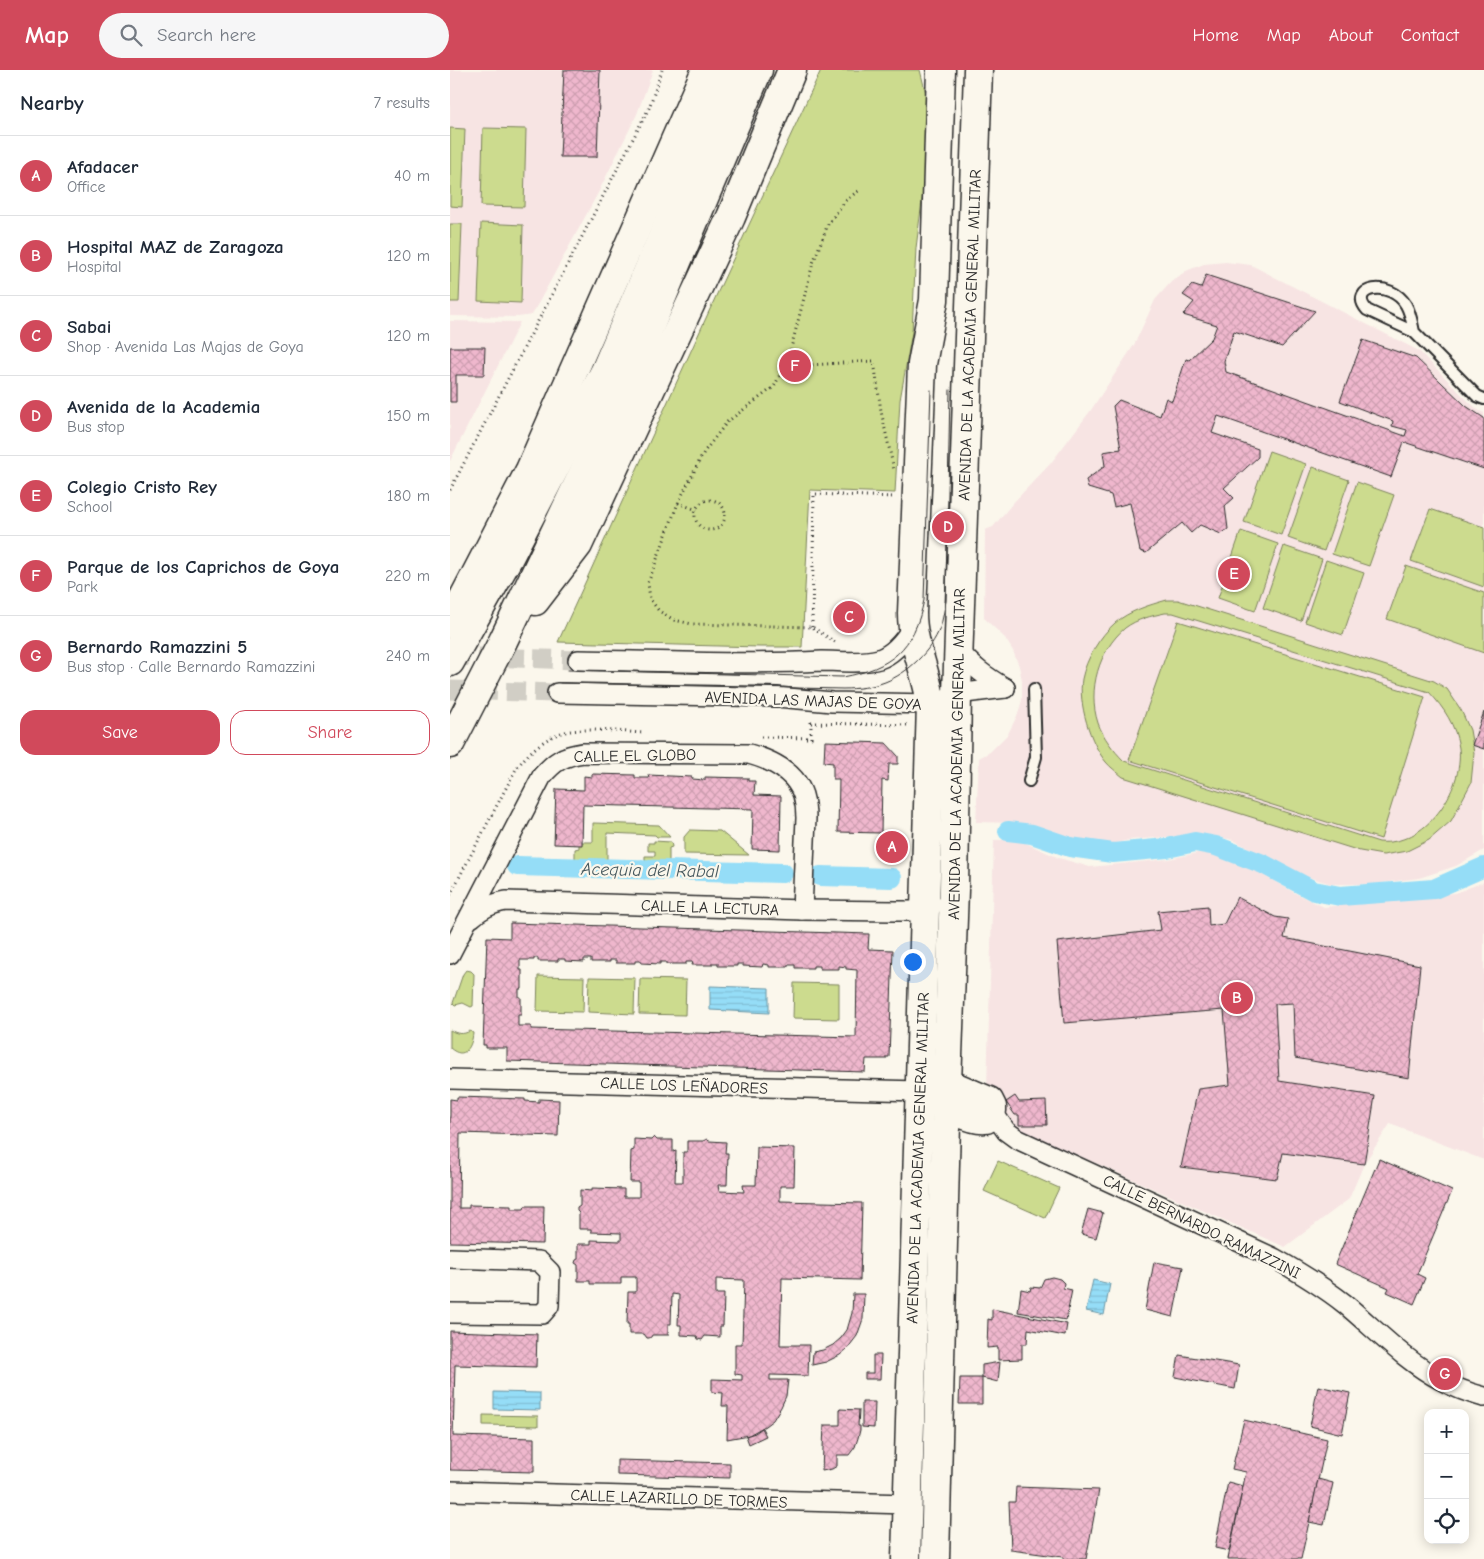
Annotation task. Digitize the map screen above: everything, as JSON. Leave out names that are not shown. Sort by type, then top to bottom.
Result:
[{"type":"main road","points":[[450,624],[530,470],[706,70]]},
{"type":"main road","points":[[450,662],[508,559],[605,370],[734,70]]},
{"type":"main road","points":[[450,744],[503,642],[622,392],[758,70]]},
{"type":"main road","points":[[503,642],[578,545],[731,217],[792,70]]},
{"type":"main road","points":[[780,100],[802,70]]},
{"type":"main road","name":"AVENIDA DE LA ACADEMIA GENERAL MILITAR","points":[[935,1559],[936,1092],[923,973],[931,704],[912,628],[922,364],[934,291],[940,70]]},
{"type":"main road","name":"AVENIDA DE LA ACADEMIA GENERAL MILITAR","points":[[906,1559],[907,1504],[936,1092],[954,890],[958,650],[978,70]]},
{"type":"main road","name":"CALLE BERNARDO RAMAZZINI","points":[[936,1092],[981,1120],[988,1118],[992,1111]]},
{"type":"street","points":[[578,660],[781,663],[861,661],[879,659],[888,655],[912,628]]},
{"type":"street","name":"AVENIDA LAS MAJAS DE GOYA","points":[[557,693],[931,704],[957,694],[1005,688],[972,667],[958,650]]},
{"type":"street","name":"CALLE EL GLOBO","points":[[450,954],[542,776],[559,760],[569,755],[582,753],[749,754],[766,759],[788,772],[797,782],[805,805],[802,910]]},
{"type":"street","points":[[924,911],[954,890]]},
{"type":"street","name":"CALLE LA LECTURA","points":[[466,923],[478,911],[490,904],[506,900],[802,910],[924,911]]},
{"type":"street","name":"CALLE LOS LEÑADORES","points":[[450,1079],[936,1092]]},
{"type":"street","name":"CALLE BERNARDO RAMAZZINI","points":[[992,1111],[1006,1130],[1017,1139],[1274,1258],[1314,1281],[1402,1354],[1425,1370],[1442,1381],[1484,1397]]},
{"type":"street","points":[[450,1258],[539,1261],[550,1272],[550,1306],[542,1314],[450,1313]]},
{"type":"street","name":"CALLE LAZARILLO DE TORMES","points":[[450,1491],[907,1504]]},
{"type":"lane","points":[[1414,332],[1407,306],[1395,293],[1377,288],[1365,293],[1362,298],[1362,304],[1367,310],[1414,332],[1477,396],[1484,399]]},
{"type":"lane","points":[[1029,781],[1036,757],[1034,689]]},
{"type":"path","points":[[450,490],[649,108],[662,70]]},
{"type":"path","points":[[836,643],[812,627],[692,624],[674,620],[659,610],[650,599],[648,583],[678,502],[704,452],[727,422],[774,387],[788,359],[813,263],[828,224],[846,200],[861,189]]},
{"type":"path","points":[[788,359],[809,365],[874,362],[881,411],[895,478]]},
{"type":"path","points":[[812,627],[814,494],[899,497]]},
{"type":"path","points":[[707,501],[717,502],[724,508],[724,522],[711,530],[702,528],[696,520],[697,510],[699,506],[707,501]]},
{"type":"path","points":[[678,502],[697,510]]},
{"type":"path","points":[[811,723],[908,725],[912,729]]},
{"type":"shaded area","points":[[450,70],[653,70],[637,114],[598,193],[532,315],[518,317],[450,316]]},
{"type":"shaded area","points":[[1226,262],[1251,265],[1419,351],[1466,399],[1484,413],[1484,850],[1456,866],[1419,878],[1373,884],[1332,884],[1301,875],[1233,840],[1204,834],[1129,840],[1108,845],[1073,842],[1016,823],[976,822],[979,758],[990,752],[1008,734],[1018,714],[1022,700],[1022,680],[1013,651],[1005,638],[984,618],[985,530],[993,527],[1051,463],[1091,410],[1134,345],[1155,300],[1171,282],[1186,271],[1204,264]]},
{"type":"shaded area","points":[[450,321],[520,322],[450,461]]},
{"type":"shaded area","points":[[994,840],[1019,840],[1059,858],[1090,867],[1169,859],[1207,851],[1246,865],[1324,907],[1455,893],[1484,882],[1484,1160],[1390,1124],[1364,1164],[1349,1199],[1285,1247],[1019,1129],[987,1088]]},
{"type":"green space","points":[[821,70],[920,70],[928,102],[925,177],[916,248],[912,332],[900,400],[895,493],[810,490],[802,647],[558,642],[722,283]]},
{"type":"green space","points":[[450,128],[465,129],[462,207],[450,206]]},
{"type":"green space","points":[[483,128],[526,129],[524,207],[481,206]]},
{"type":"green space","points":[[481,223],[523,225],[521,303],[478,301]]},
{"type":"green space","points":[[450,224],[462,224],[459,302],[450,302]]},
{"type":"green space","points":[[1269,451],[1306,464],[1281,535],[1244,522]]},
{"type":"green space","points":[[1313,467],[1349,480],[1324,551],[1288,538]]},
{"type":"green space","points":[[1357,482],[1394,495],[1369,566],[1332,554]]},
{"type":"green space","points":[[1430,509],[1484,527],[1484,587],[1411,561]]},
{"type":"green space","points":[[1241,531],[1278,544],[1255,611],[1218,598]]},
{"type":"green space","points":[[1284,546],[1322,559],[1301,621],[1263,608]]},
{"type":"green space","points":[[1326,560],[1364,573],[1343,635],[1305,622]]},
{"type":"green space","points":[[1406,566],[1484,593],[1484,653],[1387,619]]},
{"type":"green space","points":[[1167,600],[1178,600],[1434,681],[1447,689],[1461,710],[1470,730],[1474,753],[1471,783],[1451,821],[1429,840],[1407,851],[1383,855],[1360,851],[1123,777],[1106,762],[1090,734],[1082,699],[1082,679],[1090,656],[1109,628],[1126,615]],"holes":[[[1173,613],[1429,692],[1440,704],[1448,718],[1455,732],[1459,748],[1459,764],[1455,781],[1448,798],[1438,813],[1426,826],[1412,835],[1396,841],[1379,842],[1124,761],[1109,743],[1098,723],[1094,697],[1098,671],[1108,647],[1125,628],[1144,618]]]},
{"type":"green space","points":[[1178,621],[1425,697],[1381,839],[1129,760]]},
{"type":"green space","points":[[593,823],[659,825],[670,837],[607,833],[607,860],[575,860],[575,849],[579,848],[582,842],[593,842]]},
{"type":"green space","points":[[690,830],[720,831],[749,855],[684,854],[684,837]]},
{"type":"green space","points":[[654,841],[671,842],[669,862],[645,861],[645,856],[655,856],[655,851],[648,851],[648,843],[654,843]]},
{"type":"green space","points":[[466,970],[474,974],[473,1006],[471,1007],[463,1003],[455,1005],[453,1003]]},
{"type":"green space","points":[[538,976],[584,977],[583,1012],[537,1011]]},
{"type":"green space","points":[[589,977],[635,978],[634,1014],[588,1012]]},
{"type":"green space","points":[[640,979],[686,980],[685,1015],[639,1014]]},
{"type":"green space","points":[[794,983],[839,984],[839,1019],[793,1018]]},
{"type":"green space","points":[[450,1030],[460,1034],[470,1031],[473,1033],[467,1050],[460,1053],[450,1048]]},
{"type":"green space","points":[[998,1161],[1059,1188],[1045,1218],[984,1191]]},
{"type":"green space","points":[[483,1415],[538,1416],[538,1426],[483,1425]]},
{"type":"water","points":[[710,986],[769,988],[769,1013],[710,1010]]},
{"type":"water","points":[[1093,1280],[1110,1284],[1104,1315],[1086,1311]]},
{"type":"water","points":[[494,1392],[540,1393],[540,1410],[494,1409]]},
{"type":"building","points":[[564,70],[600,70],[597,157],[560,157]]},
{"type":"building","points":[[1206,275],[1315,311],[1282,347],[1234,331],[1224,361],[1226,372],[1405,436],[1407,430],[1392,426],[1393,421],[1340,401],[1363,340],[1416,358],[1466,406],[1484,418],[1484,469],[1404,442],[1391,477],[1218,416],[1212,433],[1258,449],[1258,457],[1224,488],[1234,498],[1225,506],[1228,529],[1221,534],[1200,525],[1191,533],[1182,523],[1146,553],[1140,551],[1130,503],[1114,507],[1111,495],[1088,488],[1086,480],[1105,466],[1103,452],[1121,449],[1113,406],[1119,400],[1160,416],[1166,398],[1172,401],[1186,359],[1189,360],[1212,338],[1217,325],[1183,315],[1194,302],[1183,295],[1192,285],[1201,288]]},
{"type":"building","points":[[450,347],[485,347],[484,375],[456,375],[456,402],[450,402]]},
{"type":"building","points":[[1484,712],[1484,749],[1472,745]]},
{"type":"building","points":[[825,741],[886,743],[898,756],[898,764],[889,764],[888,781],[882,780],[881,833],[838,832],[839,779],[833,779],[833,763],[824,762]]},
{"type":"building","points":[[592,774],[635,775],[635,778],[649,778],[648,775],[692,777],[692,779],[705,780],[705,777],[748,778],[748,781],[755,781],[754,795],[781,796],[780,850],[752,849],[753,809],[583,805],[582,845],[554,844],[556,789],[584,790],[584,776],[592,777]]},
{"type":"building","points":[[1237,897],[1275,917],[1288,919],[1284,938],[1420,965],[1409,1078],[1295,1058],[1293,1003],[1275,1004],[1279,1081],[1375,1096],[1364,1164],[1283,1153],[1277,1179],[1181,1167],[1198,1089],[1230,1085],[1224,1010],[1064,1023],[1057,942],[1161,930],[1158,911],[1208,906],[1209,926],[1224,924]]},
{"type":"building","points":[[510,923],[869,934],[868,949],[893,950],[889,1057],[886,1057],[886,1059],[866,1059],[865,1072],[507,1061],[507,1048],[486,1048],[486,1045],[483,1045],[487,937],[510,938]],"holes":[[[534,958],[538,958],[538,961],[565,959],[565,961],[584,962],[584,959],[591,959],[591,962],[610,962],[610,960],[616,960],[616,963],[635,963],[635,961],[641,961],[641,963],[660,964],[660,962],[666,962],[666,964],[686,964],[686,962],[693,962],[692,965],[712,965],[712,963],[718,963],[718,966],[737,966],[737,964],[743,964],[743,966],[762,967],[763,964],[769,965],[769,967],[795,965],[795,968],[820,966],[820,969],[839,969],[839,966],[846,967],[846,969],[857,970],[856,1037],[531,1029],[531,1026],[518,1026],[518,1015],[521,1015],[519,989],[522,989],[520,960],[534,960]]]},
{"type":"building","points":[[1015,1096],[1019,1102],[1046,1101],[1047,1125],[1019,1125],[1019,1115],[1015,1115],[1006,1102]]},
{"type":"building","points":[[457,1097],[525,1099],[525,1101],[539,1102],[539,1099],[559,1100],[558,1136],[460,1133],[459,1208],[469,1208],[469,1205],[511,1206],[511,1209],[524,1209],[525,1206],[544,1206],[543,1244],[450,1242],[450,1099],[457,1100]]},
{"type":"building","points":[[654,1137],[657,1140],[673,1140],[673,1152],[676,1151],[675,1182],[683,1182],[683,1152],[687,1152],[687,1141],[703,1141],[707,1139],[709,1141],[726,1142],[725,1153],[728,1153],[727,1185],[718,1185],[719,1191],[744,1192],[743,1185],[756,1185],[757,1147],[795,1148],[794,1186],[780,1186],[780,1201],[862,1203],[860,1280],[782,1278],[780,1345],[809,1345],[808,1376],[770,1375],[770,1380],[788,1380],[786,1396],[773,1420],[749,1435],[727,1439],[728,1406],[722,1406],[723,1393],[712,1392],[712,1379],[742,1380],[742,1375],[735,1374],[735,1344],[742,1344],[744,1280],[716,1279],[716,1294],[724,1294],[723,1326],[720,1326],[720,1337],[705,1336],[702,1340],[698,1339],[697,1336],[681,1335],[681,1325],[678,1325],[679,1295],[672,1294],[671,1324],[668,1324],[668,1335],[652,1335],[647,1338],[644,1334],[629,1334],[629,1324],[627,1324],[628,1292],[636,1292],[636,1277],[621,1277],[621,1284],[590,1284],[590,1281],[578,1281],[578,1265],[575,1263],[578,1259],[578,1244],[591,1244],[591,1240],[621,1241],[621,1233],[591,1232],[591,1229],[579,1229],[579,1213],[577,1208],[580,1206],[580,1190],[592,1191],[592,1188],[624,1189],[624,1197],[639,1197],[639,1182],[630,1182],[631,1151],[634,1150],[634,1139],[651,1140]]},
{"type":"building","points":[[1379,1159],[1452,1191],[1417,1274],[1425,1278],[1414,1304],[1387,1292],[1389,1288],[1335,1264]]},
{"type":"building","points":[[1088,1209],[1103,1213],[1096,1238],[1081,1234]]},
{"type":"building","points":[[1154,1262],[1183,1267],[1173,1317],[1145,1310]]},
{"type":"building","points":[[1052,1277],[1060,1279],[1064,1283],[1063,1288],[1072,1290],[1066,1320],[1018,1312],[1021,1289],[1030,1291],[1031,1287],[1040,1288],[1044,1279]]},
{"type":"building","points":[[853,1294],[864,1294],[863,1319],[857,1336],[840,1355],[826,1362],[812,1365],[813,1352],[833,1345],[847,1330],[852,1313]]},
{"type":"building","points":[[992,1309],[1067,1324],[1065,1336],[1028,1329],[1027,1344],[1022,1344],[1022,1359],[998,1360],[998,1347],[987,1348],[988,1319],[992,1320]]},
{"type":"building","points":[[450,1331],[537,1334],[536,1367],[455,1365],[453,1436],[534,1438],[534,1472],[450,1470]]},
{"type":"building","points":[[873,1355],[881,1355],[880,1379],[865,1379],[865,1373],[873,1373]]},
{"type":"building","points":[[1179,1355],[1239,1365],[1235,1389],[1175,1377]]},
{"type":"building","points":[[1000,1362],[998,1382],[982,1378],[982,1365]]},
{"type":"building","points":[[960,1378],[982,1378],[982,1404],[959,1404]]},
{"type":"building","points":[[1318,1386],[1350,1393],[1342,1434],[1310,1426]]},
{"type":"building","points":[[862,1402],[875,1402],[874,1428],[862,1427]]},
{"type":"building","points":[[840,1409],[859,1410],[858,1426],[860,1426],[860,1430],[858,1438],[855,1447],[849,1455],[837,1455],[837,1466],[822,1471],[824,1425],[840,1425]]},
{"type":"building","points":[[1244,1420],[1327,1439],[1301,1559],[1228,1559],[1246,1472],[1232,1469]]},
{"type":"building","points":[[762,1428],[766,1436],[749,1444],[746,1436]]},
{"type":"building","points":[[617,1460],[730,1463],[730,1478],[617,1475]]},
{"type":"building","points":[[1318,1479],[1333,1483],[1324,1525],[1309,1522]]},
{"type":"building","points":[[1228,1482],[1243,1486],[1229,1551],[1215,1548]]},
{"type":"building","points":[[1016,1487],[1099,1490],[1086,1559],[1063,1559],[1063,1557],[1011,1550],[1009,1502],[1015,1502]]},
{"type":"waterway","name":"Acequia del Rabal","points":[[1008,831],[1032,834],[1070,847],[1113,853],[1167,848],[1195,842],[1216,846],[1263,864],[1314,891],[1340,896],[1434,889],[1484,867]]},
{"type":"waterway","name":"Acequia del Rabal","points":[[517,866],[783,873]]},
{"type":"waterway","name":"Acequia del Rabal","points":[[820,876],[892,878]]},
{"type":"tunnel","points":[[450,656],[578,660]]},
{"type":"tunnel","points":[[450,690],[557,693]]},
{"type":"tram line","points":[[568,670],[843,677],[874,668],[898,654],[907,644],[914,631],[924,600],[931,390]]},
{"type":"tram line","points":[[560,683],[848,689],[885,682],[910,667],[925,653],[936,637],[941,625],[946,601],[950,390]]},
{"type":"place","name":"Parque de los Caprichos de Goya","points":[[795,366]]},
{"type":"place","name":"Avenida de la Academia","points":[[948,527]]},
{"type":"place","name":"Colegio Cristo Rey","points":[[1234,574]]},
{"type":"place","name":"Sabai","points":[[849,617]]},
{"type":"place","name":"Afadacer","points":[[892,847]]},
{"type":"place","name":"Hospital MAZ de Zaragoza","points":[[1237,998]]},
{"type":"place","name":"Bernardo Ramazzini 5","points":[[1445,1374]]}]
